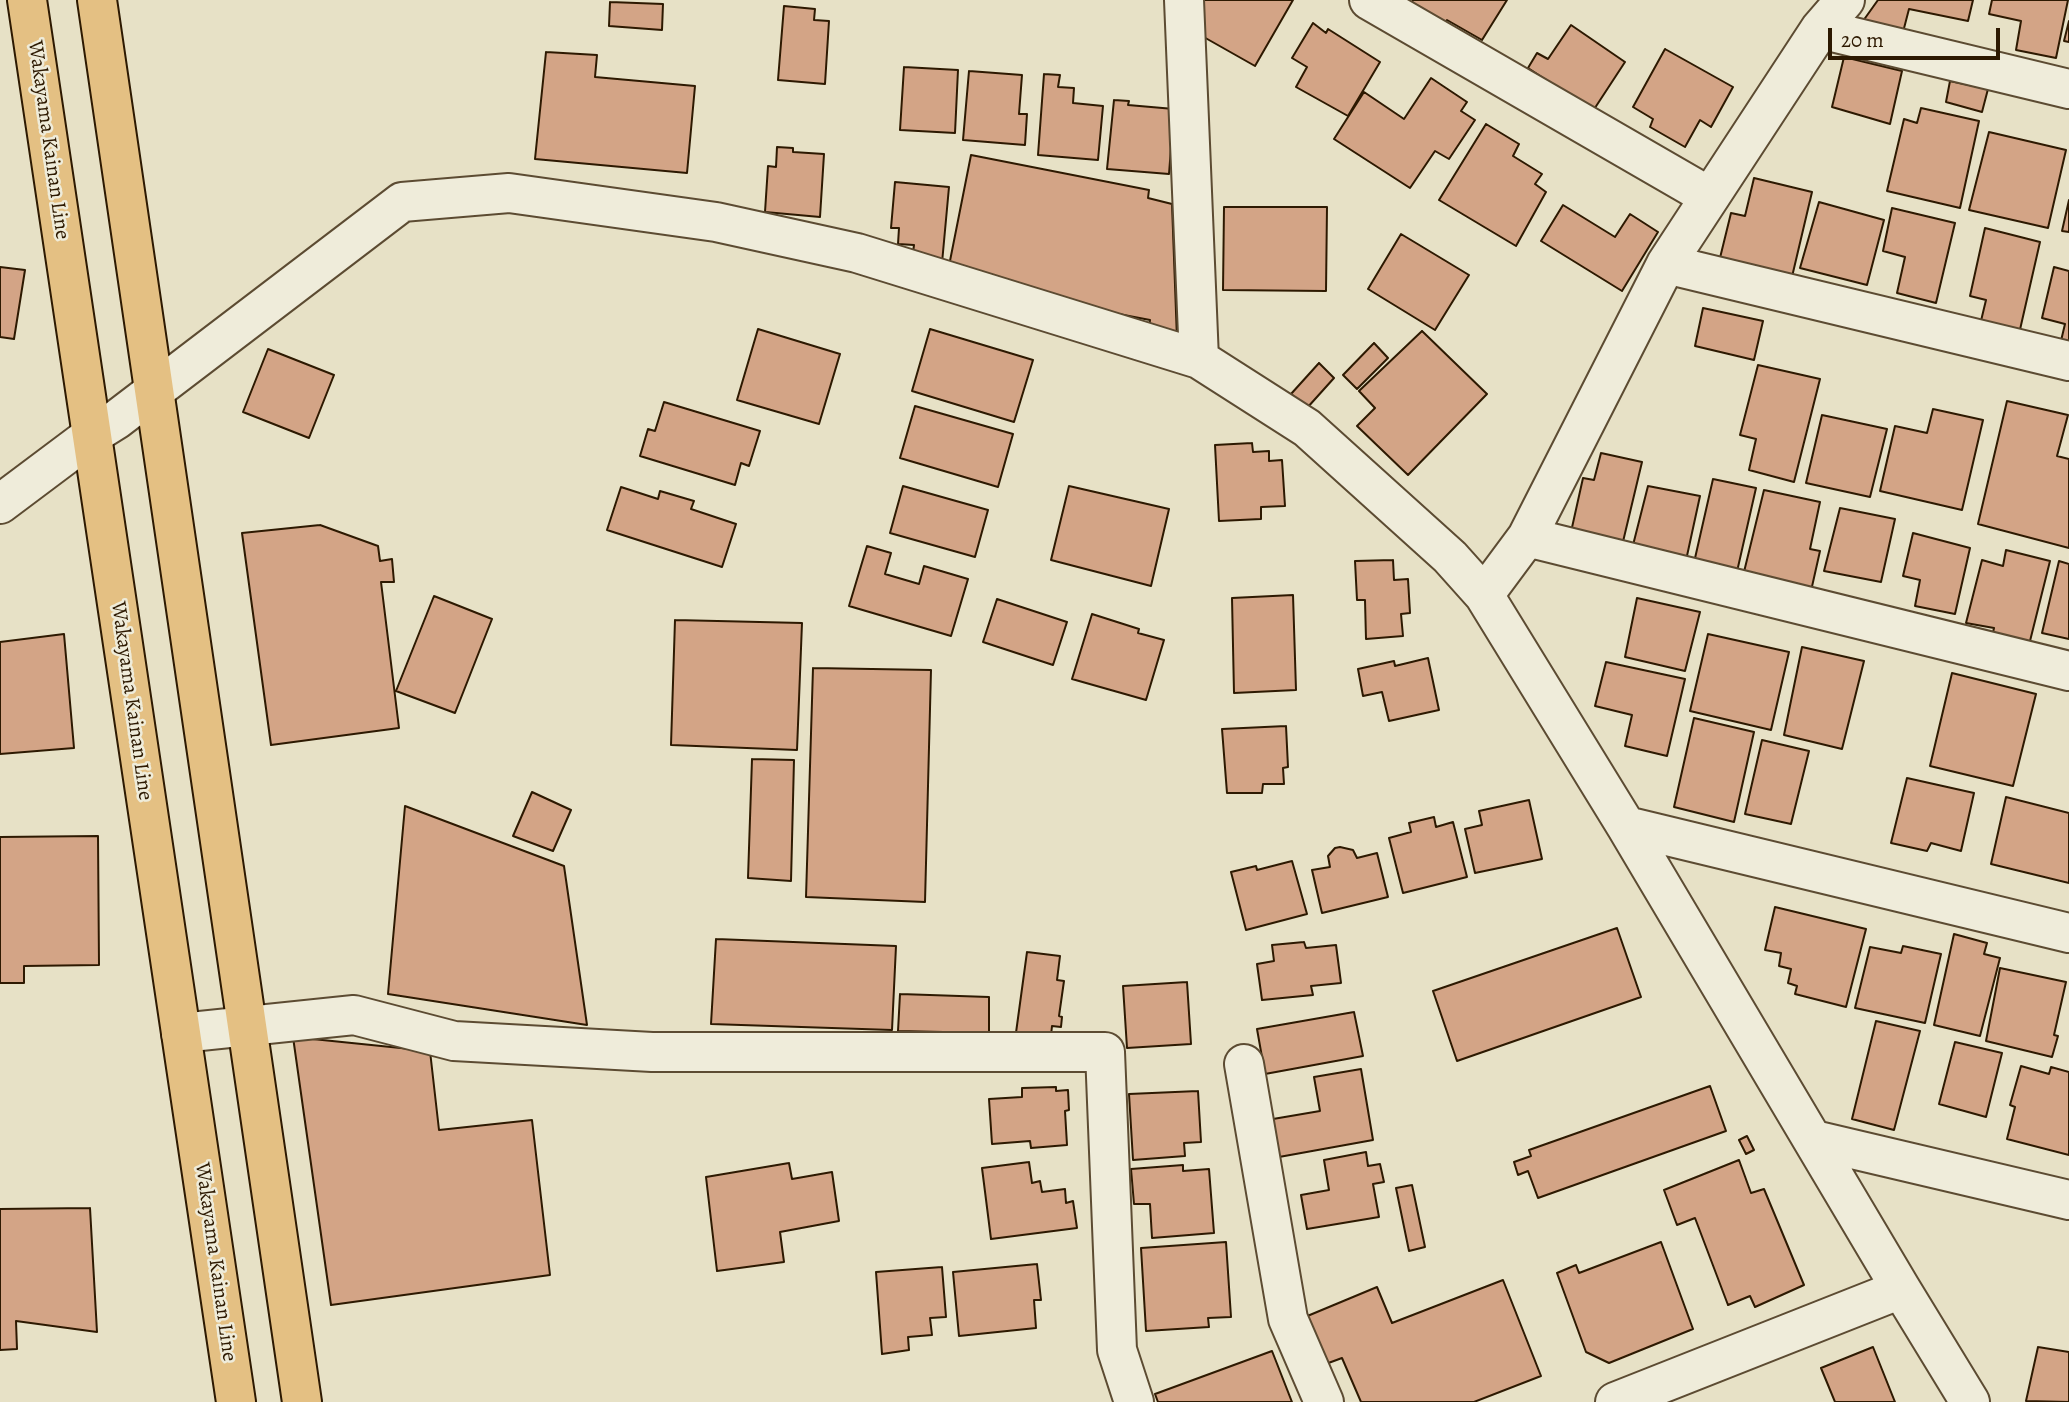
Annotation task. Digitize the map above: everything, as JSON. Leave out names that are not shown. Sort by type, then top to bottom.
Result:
[{"type":"main road","name":"Wakayama Kainan Line","points":[[27,0],[236,1402]]},
{"type":"main road","points":[[97,0],[302,1402]]},
{"type":"street","points":[[1184,0],[1199,359]]},
{"type":"street","points":[[1369,0],[1710,197]]},
{"type":"street","points":[[1484,595],[1527,537],[1666,264],[1836,8],[2069,89]]},
{"type":"street","points":[[0,504],[116,420],[402,202],[509,193],[716,222],[858,253],[1199,359],[1307,428],[1450,557],[1484,595],[1626,826],[1970,1402]]},
{"type":"street","points":[[1666,264],[2069,361]]},
{"type":"street","points":[[1527,537],[2069,671]]},
{"type":"street","points":[[1626,826],[2069,933]]},
{"type":"street","points":[[181,1033],[355,1015],[454,1041],[652,1052],[1105,1052],[1117,1350],[1134,1402]]},
{"type":"street","points":[[1244,1064],[1288,1320],[1324,1402]]},
{"type":"street","points":[[1814,1140],[2069,1200]]},
{"type":"street","points":[[1615,1402],[1901,1289]]},
{"type":"building","points":[[1201,0],[1293,0],[1255,66],[1186,27]]},
{"type":"building","points":[[1413,0],[1507,0],[1482,40],[1447,20],[1443,27],[1409,7]]},
{"type":"building","points":[[1878,0],[1973,0],[1968,21],[1909,9],[1902,36],[1863,21]]},
{"type":"building","points":[[1992,0],[2068,0],[2056,58],[2016,50],[2021,21],[1989,14]]},
{"type":"building","points":[[610,2],[663,4],[662,30],[609,26]]},
{"type":"building","points":[[784,6],[815,9],[814,20],[829,21],[825,84],[778,80]]},
{"type":"building","points":[[2069,21],[2069,42],[2064,41]]},
{"type":"building","points":[[1313,23],[1326,33],[1328,29],[1380,62],[1348,116],[1296,87],[1307,67],[1292,58]]},
{"type":"building","points":[[1571,25],[1625,62],[1589,117],[1569,95],[1528,68],[1537,53],[1548,59]]},
{"type":"building","points":[[1665,49],[1733,87],[1711,127],[1700,120],[1685,147],[1650,127],[1653,119],[1633,107]]},
{"type":"building","points":[[546,52],[597,55],[595,77],[695,86],[687,173],[535,159]]},
{"type":"building","points":[[1844,57],[1902,71],[1890,124],[1832,107]]},
{"type":"building","points":[[904,67],[958,70],[955,133],[900,130]]},
{"type":"building","points":[[969,71],[1022,75],[1019,114],[1027,114],[1025,145],[963,140]]},
{"type":"building","points":[[1044,74],[1060,75],[1058,87],[1074,88],[1073,103],[1103,106],[1098,160],[1038,155]]},
{"type":"building","points":[[1431,78],[1467,102],[1461,111],[1475,120],[1449,159],[1435,151],[1410,188],[1334,139],[1364,92],[1404,119]]},
{"type":"building","points":[[1950,81],[1988,89],[1982,112],[1946,102]]},
{"type":"building","points":[[1114,100],[1129,101],[1128,105],[1174,109],[1169,174],[1107,169]]},
{"type":"building","points":[[1921,108],[1979,121],[1960,208],[1887,191],[1904,119],[1917,123]]},
{"type":"building","points":[[1486,124],[1519,144],[1513,156],[1542,174],[1535,184],[1546,192],[1516,246],[1439,200]]},
{"type":"building","points":[[1989,132],[2066,150],[2048,228],[1969,210]]},
{"type":"building","points":[[777,147],[793,148],[793,152],[824,154],[820,217],[765,212],[768,166],[776,167]]},
{"type":"building","points":[[971,155],[1149,190],[1148,198],[1172,204],[1177,339],[1148,333],[1150,320],[946,281]]},
{"type":"building","points":[[1754,178],[1812,192],[1791,281],[1719,262],[1731,213],[1745,216]]},
{"type":"building","points":[[895,182],[949,187],[942,263],[912,260],[914,245],[898,244],[899,228],[891,228]]},
{"type":"building","points":[[2069,200],[2069,232],[2062,231]]},
{"type":"building","points":[[1819,202],[1884,220],[1867,285],[1800,268]]},
{"type":"building","points":[[1563,205],[1615,237],[1630,214],[1658,232],[1622,291],[1541,241]]},
{"type":"building","points":[[1224,207],[1327,207],[1326,291],[1223,290]]},
{"type":"building","points":[[1892,208],[1955,223],[1936,303],[1897,293],[1905,257],[1883,251]]},
{"type":"building","points":[[1985,228],[2040,242],[2019,334],[1980,325],[1986,300],[1970,296]]},
{"type":"building","points":[[1401,234],[1469,275],[1435,330],[1368,289]]},
{"type":"building","points":[[0,267],[25,270],[14,339],[0,337]]},
{"type":"building","points":[[2054,267],[2069,271],[2069,347],[2060,345],[2065,324],[2042,318]]},
{"type":"building","points":[[1703,308],[1763,321],[1754,360],[1695,346]]},
{"type":"building","points":[[758,329],[840,354],[819,424],[737,400]]},
{"type":"building","points":[[930,329],[1033,360],[1014,422],[912,391]]},
{"type":"building","points":[[1422,331],[1487,394],[1408,475],[1357,426],[1375,408],[1359,391]]},
{"type":"building","points":[[1374,343],[1388,358],[1357,389],[1343,375]]},
{"type":"building","points":[[268,349],[334,375],[309,438],[243,412]]},
{"type":"building","points":[[1319,363],[1334,378],[1307,408],[1291,394]]},
{"type":"building","points":[[1758,365],[1820,379],[1794,482],[1749,470],[1756,439],[1740,435]]},
{"type":"building","points":[[2007,401],[2068,415],[2057,456],[2069,459],[2069,548],[1978,524]]},
{"type":"building","points":[[664,402],[760,431],[749,466],[741,463],[735,485],[640,456],[648,429],[655,431]]},
{"type":"building","points":[[915,406],[1013,434],[998,487],[900,458]]},
{"type":"building","points":[[1933,409],[1983,420],[1962,510],[1880,491],[1895,426],[1927,433]]},
{"type":"building","points":[[1822,415],[1887,429],[1870,497],[1806,483]]},
{"type":"building","points":[[1252,443],[1253,452],[1269,451],[1269,461],[1282,460],[1285,506],[1261,507],[1261,519],[1219,521],[1215,445]]},
{"type":"building","points":[[1601,453],[1642,462],[1621,550],[1571,532],[1583,478],[1594,480]]},
{"type":"building","points":[[1713,479],[1756,488],[1736,576],[1693,567]]},
{"type":"building","points":[[903,486],[988,510],[975,557],[890,533]]},
{"type":"building","points":[[1069,486],[1169,509],[1151,586],[1051,560]]},
{"type":"building","points":[[1648,486],[1700,496],[1685,565],[1631,553]]},
{"type":"building","points":[[621,487],[658,499],[660,491],[694,501],[691,509],[736,524],[722,567],[607,530]]},
{"type":"building","points":[[1764,490],[1820,502],[1810,549],[1820,551],[1811,591],[1743,576]]},
{"type":"building","points":[[1840,508],[1895,519],[1881,582],[1824,571]]},
{"type":"building","points":[[320,525],[378,546],[380,561],[392,559],[394,582],[381,582],[399,728],[271,745],[242,533]]},
{"type":"building","points":[[1913,533],[1970,548],[1955,614],[1915,606],[1920,580],[1903,576]]},
{"type":"building","points":[[867,546],[891,553],[885,574],[919,584],[924,566],[968,579],[951,636],[849,606]]},
{"type":"building","points":[[2006,550],[2050,561],[2028,649],[1991,641],[1994,628],[1966,623],[1982,560],[2003,566]]},
{"type":"building","points":[[1393,560],[1394,580],[1408,579],[1410,613],[1401,614],[1403,636],[1366,639],[1365,600],[1357,600],[1355,561]]},
{"type":"building","points":[[2059,561],[2069,564],[2069,639],[2042,633]]},
{"type":"building","points":[[1293,595],[1296,690],[1234,693],[1232,598]]},
{"type":"building","points":[[434,596],[492,619],[455,713],[396,691]]},
{"type":"building","points":[[1637,598],[1700,612],[1685,671],[1625,657]]},
{"type":"building","points":[[997,599],[1067,622],[1053,665],[983,642]]},
{"type":"building","points":[[1092,614],[1139,629],[1138,633],[1164,640],[1146,700],[1072,679]]},
{"type":"building","points":[[675,620],[802,623],[797,750],[671,745]]},
{"type":"building","points":[[64,634],[74,748],[0,754],[0,642]]},
{"type":"building","points":[[1708,634],[1789,652],[1771,730],[1690,711]]},
{"type":"building","points":[[1802,647],[1864,661],[1842,749],[1784,735]]},
{"type":"building","points":[[1428,658],[1439,710],[1389,721],[1382,692],[1363,696],[1358,669],[1394,661],[1395,666]]},
{"type":"building","points":[[1606,662],[1685,679],[1667,756],[1625,746],[1632,715],[1595,706]]},
{"type":"building","points":[[813,668],[931,670],[925,902],[806,897]]},
{"type":"building","points":[[1952,673],[2036,694],[2013,786],[1930,766]]},
{"type":"building","points":[[1694,718],[1754,732],[1734,822],[1674,807]]},
{"type":"building","points":[[1286,726],[1288,767],[1283,768],[1284,784],[1263,784],[1262,793],[1227,793],[1222,729]]},
{"type":"building","points":[[1762,740],[1809,751],[1791,824],[1745,814]]},
{"type":"building","points":[[752,759],[794,760],[791,881],[748,878]]},
{"type":"building","points":[[1907,778],[1974,793],[1961,851],[1931,843],[1927,851],[1891,843]]},
{"type":"building","points":[[532,792],[571,810],[553,851],[513,836]]},
{"type":"building","points":[[2006,797],[2069,813],[2069,883],[1991,864]]},
{"type":"building","points":[[1529,800],[1542,859],[1475,873],[1465,829],[1482,825],[1479,811]]},
{"type":"building","points":[[405,806],[564,866],[587,1025],[388,994]]},
{"type":"building","points":[[1434,817],[1436,827],[1453,822],[1467,877],[1403,893],[1389,838],[1411,832],[1409,823]]},
{"type":"building","points":[[98,836],[99,965],[24,966],[24,983],[0,983],[0,837]]},
{"type":"building","points":[[1335,848],[1353,850],[1357,858],[1377,853],[1388,897],[1322,913],[1312,870],[1330,867],[1328,856]]},
{"type":"building","points":[[1292,861],[1307,914],[1246,930],[1231,872],[1256,866],[1257,870]]},
{"type":"building","points":[[1775,907],[1866,929],[1846,1007],[1795,994],[1797,986],[1788,983],[1791,969],[1779,966],[1781,953],[1765,950]]},
{"type":"building","points":[[1617,928],[1641,997],[1457,1061],[1433,991]]},
{"type":"building","points":[[1954,934],[1987,943],[1984,954],[2000,958],[1980,1036],[1934,1025]]},
{"type":"building","points":[[716,939],[896,946],[892,1030],[711,1024]]},
{"type":"building","points":[[1304,942],[1306,948],[1336,945],[1341,983],[1311,986],[1313,995],[1262,1000],[1257,964],[1274,961],[1272,945]]},
{"type":"building","points":[[1903,946],[1941,954],[1925,1023],[1855,1008],[1870,947],[1901,953]]},
{"type":"building","points":[[1027,952],[1060,956],[1057,980],[1064,981],[1059,1016],[1062,1017],[1061,1027],[1052,1026],[1050,1045],[1015,1040]]},
{"type":"building","points":[[2000,968],[2066,982],[2052,1057],[1986,1041]]},
{"type":"building","points":[[1187,982],[1191,1044],[1127,1048],[1123,986]]},
{"type":"building","points":[[900,994],[989,997],[989,1033],[898,1031]]},
{"type":"building","points":[[1354,1012],[1363,1056],[1265,1074],[1257,1029]]},
{"type":"building","points":[[1876,1021],[1920,1031],[1894,1130],[1852,1119]]},
{"type":"building","points":[[293,1037],[430,1051],[439,1130],[532,1120],[550,1275],[331,1305]]},
{"type":"building","points":[[1955,1042],[2002,1053],[1986,1117],[1939,1104]]},
{"type":"building","points":[[2021,1066],[2049,1074],[2051,1067],[2069,1072],[2069,1155],[2007,1139],[2015,1107],[2010,1105]]},
{"type":"building","points":[[1361,1069],[1373,1140],[1279,1157],[1273,1119],[1320,1111],[1314,1077]]},
{"type":"building","points":[[1710,1086],[1726,1131],[1538,1198],[1528,1171],[1518,1175],[1514,1162],[1531,1156],[1529,1150]]},
{"type":"building","points":[[1056,1087],[1056,1091],[1068,1090],[1069,1110],[1065,1111],[1067,1145],[1031,1148],[1030,1141],[992,1144],[989,1099],[1022,1097],[1022,1088]]},
{"type":"building","points":[[1198,1091],[1201,1142],[1184,1143],[1185,1156],[1133,1160],[1129,1094]]},
{"type":"building","points":[[1747,1136],[1754,1150],[1746,1154],[1739,1140]]},
{"type":"building","points":[[1366,1152],[1368,1166],[1380,1164],[1384,1182],[1373,1184],[1379,1217],[1307,1229],[1301,1195],[1329,1190],[1324,1160]]},
{"type":"building","points":[[1739,1160],[1751,1193],[1764,1189],[1804,1285],[1755,1307],[1750,1296],[1728,1305],[1695,1218],[1677,1225],[1664,1190]]},
{"type":"building","points":[[1029,1162],[1032,1183],[1040,1181],[1042,1192],[1065,1189],[1066,1203],[1073,1201],[1077,1228],[991,1239],[982,1168]]},
{"type":"building","points":[[789,1163],[792,1179],[832,1172],[839,1221],[780,1232],[784,1262],[717,1271],[706,1177]]},
{"type":"building","points":[[1183,1165],[1183,1171],[1209,1169],[1214,1233],[1152,1238],[1150,1204],[1134,1204],[1131,1169]]},
{"type":"building","points":[[1412,1185],[1425,1247],[1409,1251],[1396,1188]]},
{"type":"building","points":[[90,1208],[97,1332],[16,1321],[17,1349],[0,1350],[0,1209]]},
{"type":"building","points":[[1226,1242],[1231,1317],[1208,1318],[1209,1327],[1146,1331],[1141,1248]]},
{"type":"building","points":[[1661,1242],[1693,1329],[1609,1363],[1586,1352],[1557,1273],[1576,1265],[1579,1273]]},
{"type":"building","points":[[1037,1264],[1041,1300],[1034,1300],[1036,1328],[959,1336],[953,1272]]},
{"type":"building","points":[[942,1267],[946,1317],[930,1318],[932,1335],[908,1337],[909,1350],[882,1354],[876,1272]]},
{"type":"building","points":[[1503,1280],[1541,1376],[1474,1402],[1361,1402],[1342,1358],[1323,1365],[1305,1317],[1377,1287],[1392,1323]]},
{"type":"building","points":[[1873,1347],[1895,1402],[1835,1402],[1821,1368]]},
{"type":"building","points":[[2038,1347],[2069,1352],[2069,1402],[2026,1401]]},
{"type":"building","points":[[1272,1351],[1292,1402],[1158,1402],[1155,1394]]}]
